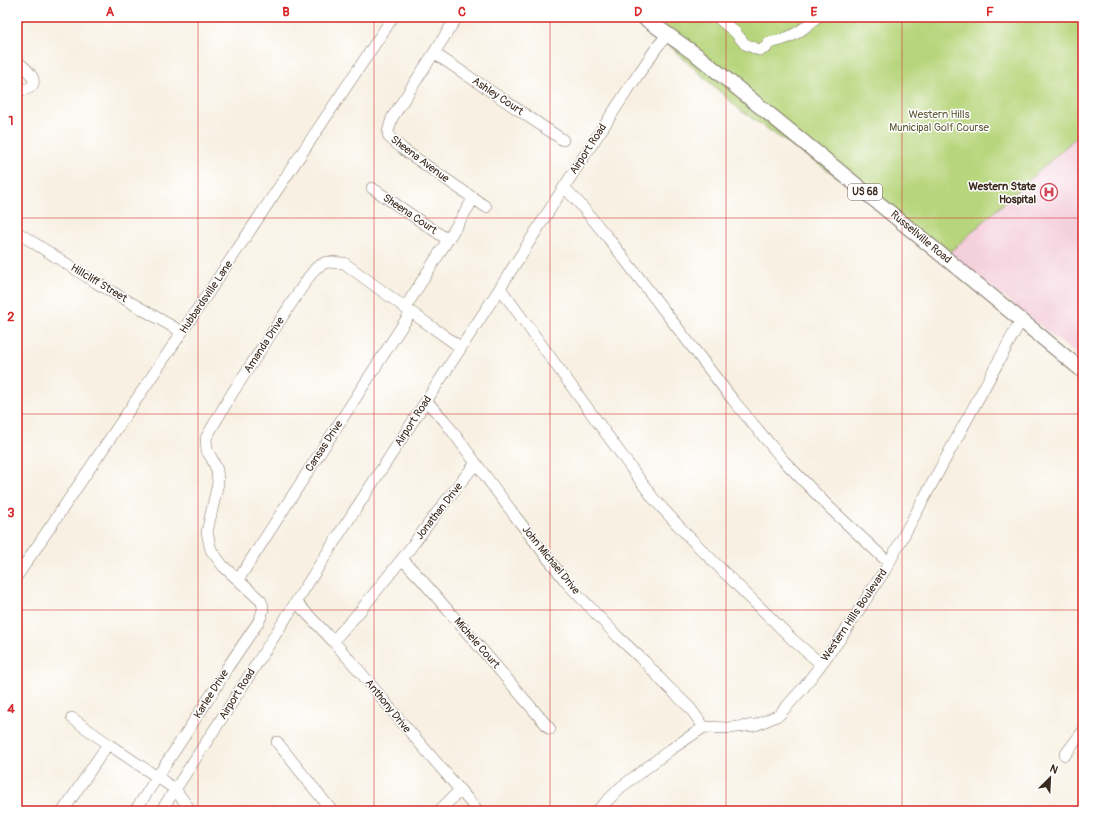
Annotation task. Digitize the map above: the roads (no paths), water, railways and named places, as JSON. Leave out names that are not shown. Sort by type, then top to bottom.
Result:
[{"type":"main road","name":"Russellville Road","points":[[643,17],[698,56],[1083,371]]},
{"type":"main road","name":"Russellville Road","points":[[653,17],[732,75],[1083,363]]},
{"type":"street","name":"Hubbardsville Lane","points":[[17,575],[393,17]]},
{"type":"street","name":"Sheena Avenue","points":[[457,17],[392,118],[388,132],[389,137],[404,150],[486,207]]},
{"type":"street","points":[[717,17],[735,32],[745,44],[759,50],[766,48],[768,44],[781,41],[798,33],[817,17]]},
{"type":"street","name":"Airport Road","points":[[161,811],[564,187],[627,91],[657,47],[668,34]]},
{"type":"street","name":"Ashley Court","points":[[434,52],[562,140]]},
{"type":"street","points":[[17,61],[32,76],[34,82],[32,86],[27,89],[17,89]]},
{"type":"street","points":[[564,187],[609,239],[733,400],[784,460],[830,508],[889,563]]},
{"type":"street","name":"Sheena Court","points":[[372,188],[448,240]]},
{"type":"street","name":"Cansas Drive","points":[[238,580],[408,310],[474,198]]},
{"type":"street","name":"Hillcliff Street","points":[[17,232],[95,282],[182,332]]},
{"type":"street","name":"Amanda Drive","points":[[238,580],[223,566],[212,550],[208,532],[218,483],[217,470],[207,451],[206,438],[232,395],[316,268],[326,262],[344,263],[460,347]]},
{"type":"street","points":[[500,288],[653,498],[726,574],[793,640],[821,664]]},
{"type":"street","name":"Western Hills Boulevard","points":[[704,727],[728,728],[756,724],[780,715],[804,687],[840,639],[889,563],[1021,320]]},
{"type":"street","name":"John Michael Drive","points":[[426,401],[444,420],[567,583],[618,637],[690,708],[704,727]]},
{"type":"street","name":"Jonathan Drive","points":[[334,641],[402,559],[476,463]]},
{"type":"street","name":"Michele Court","points":[[402,559],[550,729]]},
{"type":"street","name":"Karlee Drive","points":[[135,811],[259,621],[262,613],[262,601],[238,580]]},
{"type":"street","name":"Anthony Drive","points":[[296,602],[334,641],[478,811]]},
{"type":"street","points":[[72,718],[175,789],[191,811]]},
{"type":"street","points":[[597,811],[627,782],[704,727]]},
{"type":"street","points":[[1065,755],[1083,731]]},
{"type":"street","points":[[276,742],[332,811]]},
{"type":"street","points":[[64,811],[108,744]]},
{"type":"street","points":[[439,811],[460,790]]},
{"type":"place","name":"Western State Hospital","points":[[1049,192]]},
{"type":"park label","name":"Western Hills Municipal Golf Course","points":[[939,120]]}]
